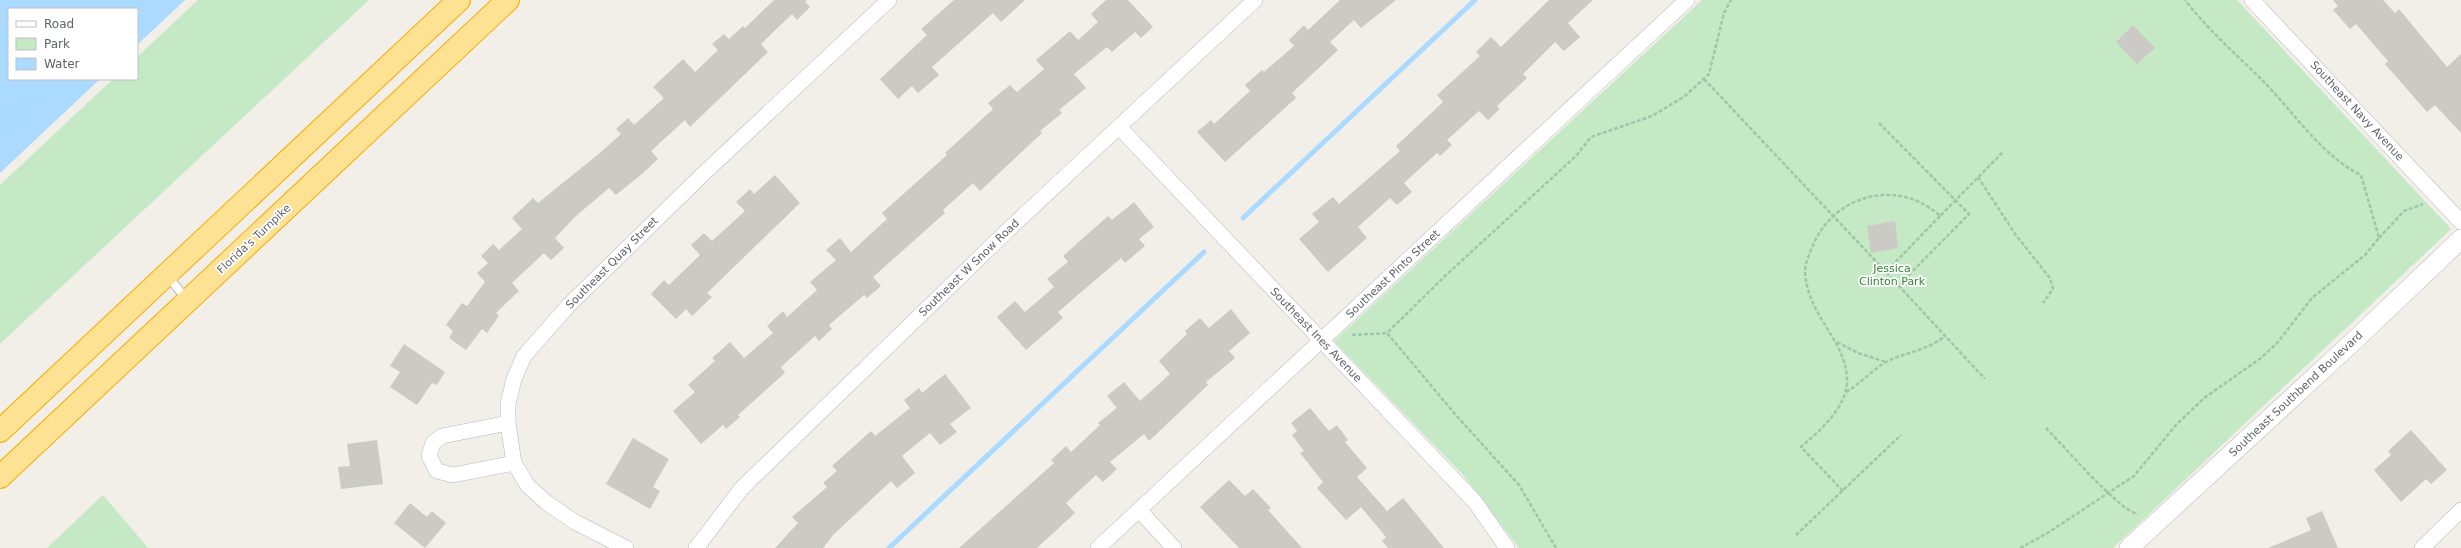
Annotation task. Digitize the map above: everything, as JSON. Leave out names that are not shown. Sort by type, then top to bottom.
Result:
[{"type":"highway","points":[[0,431],[459,0]]},
{"type":"highway","name":"Florida's Turnpike","points":[[0,477],[508,0]]},
{"type":"street","name":"Southeast Quay Street","points":[[626,548],[574,522],[547,503],[528,486],[514,463],[508,423],[508,404],[513,385],[524,356],[570,305],[702,175],[889,0]]},
{"type":"street","name":"Southeast W Snow Road","points":[[696,548],[742,488],[1007,230],[1120,128],[1255,0]]},
{"type":"street","name":"Southeast Pinto Street","points":[[1098,548],[1687,0]]},
{"type":"street","name":"Southeast Navy Avenue","points":[[2252,0],[2461,222]]},
{"type":"street","name":"Southeast Ines Avenue","points":[[1120,128],[1475,502],[1507,548]]},
{"type":"street","name":"Southeast Southbend Boulevard","points":[[2138,545],[2461,239]]},
{"type":"street","points":[[508,423],[442,436],[433,443],[429,456],[437,471],[454,475],[514,463]]},
{"type":"street","points":[[1140,510],[1174,548]]},
{"type":"street","points":[[2422,548],[2461,510]]},
{"type":"lane","points":[[166,275],[188,301]]},
{"type":"path","points":[[1347,335],[1387,333],[1445,276],[1576,156],[1591,137],[1652,116],[1685,96],[1708,74],[1724,13],[1731,0]]},
{"type":"path","points":[[2185,0],[2220,41],[2265,84],[2320,142],[2348,169],[2361,175],[2379,238]]},
{"type":"path","points":[[1704,79],[1985,379]]},
{"type":"path","points":[[1879,123],[1969,214],[1898,286]]},
{"type":"path","points":[[1886,272],[2004,151]]},
{"type":"path","points":[[1978,177],[2015,234],[2050,278],[2053,289],[2043,303]]},
{"type":"path","points":[[1843,490],[1801,446],[1814,436],[1835,411],[1845,392],[1847,378],[1840,350],[1812,305],[1805,270],[1819,231],[1833,216],[1863,197],[1880,194],[1915,200],[1932,209],[1940,216]]},
{"type":"path","points":[[2020,548],[2110,493],[2134,476],[2176,425],[2204,398],[2261,358],[2278,342],[2312,298],[2364,255],[2404,212],[2423,203]]},
{"type":"path","points":[[1387,333],[1455,414],[1518,485],[1556,548]]},
{"type":"path","points":[[1845,392],[1886,362],[1916,352],[1937,342],[1945,336]]},
{"type":"path","points":[[1836,342],[1858,353],[1886,362]]},
{"type":"path","points":[[2046,428],[2110,493],[2133,514],[2140,514]]},
{"type":"path","points":[[1796,535],[1901,435]]},
{"type":"green space","points":[[198,0],[369,0],[0,344],[0,185],[112,80],[138,80],[138,56]]},
{"type":"green space","name":"Jessica Clinton Park","points":[[1702,0],[2237,0],[2451,229],[2113,548],[1519,548],[1464,476],[1334,341]]},
{"type":"green space","points":[[103,495],[148,548],[47,548]]},
{"type":"water","points":[[0,0],[185,0],[138,44],[138,8],[8,8],[8,80],[99,80],[0,173]]},
{"type":"building","points":[[774,0],[807,0],[805,2],[810,7],[797,20],[792,14],[761,44],[768,52],[690,127],[685,120],[651,151],[658,159],[643,173],[616,195],[609,188],[576,216],[555,238],[564,248],[551,260],[544,253],[512,283],[519,291],[496,313],[499,316],[487,333],[482,329],[466,350],[449,338],[453,331],[446,325],[462,303],[467,306],[485,282],[477,273],[488,263],[481,256],[493,244],[499,250],[522,229],[512,218],[533,198],[538,203],[601,152],[621,134],[616,129],[628,118],[634,125],[664,98],[653,87],[683,59],[695,72],[718,50],[712,44],[724,34],[729,39],[743,26],[745,28]]},
{"type":"building","points":[[954,0],[1025,0],[1001,22],[993,13],[932,67],[939,75],[918,93],[912,86],[898,99],[880,79],[927,35],[921,29]]},
{"type":"building","points":[[1106,0],[1128,0],[1153,27],[1141,38],[1135,32],[1112,52],[1107,47],[1074,74],[1086,88],[1059,110],[1062,113],[1040,131],[1042,133],[980,191],[973,183],[943,210],[945,213],[873,277],[881,286],[867,298],[864,295],[829,325],[832,329],[819,341],[815,336],[781,367],[785,373],[738,415],[740,417],[726,429],[723,425],[701,444],[673,411],[695,392],[688,385],[715,361],[712,358],[730,342],[744,358],[773,333],[767,326],[783,311],[787,317],[817,290],[810,282],[836,260],[826,250],[840,238],[851,252],[887,219],[882,213],[947,155],[945,153],[993,109],[988,103],[1010,85],[1017,92],[1044,69],[1036,60],[1070,31],[1078,40],[1098,22],[1091,14]]},
{"type":"building","points":[[1340,0],[1396,0],[1361,28],[1354,20],[1330,42],[1338,50],[1292,93],[1296,98],[1225,162],[1197,132],[1211,120],[1214,124],[1250,91],[1245,85],[1262,70],[1264,72],[1294,46],[1289,40],[1304,25],[1308,30]]},
{"type":"building","points":[[1549,0],[1593,0],[1568,23],[1580,37],[1564,51],[1555,42],[1523,74],[1527,78],[1497,106],[1500,109],[1488,120],[1479,111],[1447,140],[1452,145],[1440,156],[1437,153],[1404,183],[1412,192],[1397,205],[1390,198],[1358,227],[1367,238],[1328,272],[1299,239],[1319,222],[1312,214],[1333,197],[1339,204],[1400,151],[1396,146],[1443,102],[1437,95],[1480,56],[1476,52],[1491,37],[1501,47]]},
{"type":"building","points":[[2333,0],[2383,0],[2395,13],[2399,9],[2447,67],[2461,54],[2461,133],[2435,105],[2427,112],[2385,64],[2388,61],[2356,24],[2350,29],[2333,10],[2338,6]]},
{"type":"building","points":[[2133,25],[2155,48],[2137,64],[2116,42]]},
{"type":"building","points":[[775,175],[800,203],[707,293],[712,297],[692,316],[686,309],[676,319],[651,294],[664,280],[669,285],[700,255],[691,245],[704,233],[712,241],[745,211],[736,202],[750,189],[754,194]]},
{"type":"building","points":[[1134,202],[1154,227],[1139,239],[1145,246],[1125,263],[1121,258],[1058,312],[1063,318],[1026,350],[997,317],[1015,301],[1025,312],[1054,287],[1047,279],[1068,262],[1063,256],[1108,216],[1112,220]]},
{"type":"building","points":[[1895,221],[1898,248],[1871,253],[1867,226]]},
{"type":"building","points":[[1231,309],[1250,333],[1229,351],[1235,358],[1206,382],[1208,385],[1149,441],[1144,434],[1110,462],[1117,469],[1103,482],[1096,475],[1066,503],[1075,513],[1037,548],[959,548],[1054,463],[1051,460],[1066,446],[1071,452],[1100,425],[1098,423],[1117,408],[1107,396],[1124,382],[1140,401],[1170,374],[1159,361],[1187,334],[1185,331],[1200,318],[1209,328]]},
{"type":"building","points":[[404,344],[445,372],[437,385],[432,383],[417,405],[390,387],[400,372],[390,366]]},
{"type":"building","points":[[945,374],[971,408],[950,424],[957,432],[940,445],[930,433],[902,456],[915,473],[897,488],[891,481],[833,535],[823,548],[775,548],[798,523],[792,517],[827,487],[823,483],[837,471],[832,466],[871,431],[875,436],[910,408],[904,400],[919,388],[922,393]]},
{"type":"building","points":[[1310,408],[1329,431],[1337,425],[1348,440],[1345,442],[1367,468],[1357,477],[1387,511],[1403,498],[1444,548],[1388,548],[1382,541],[1386,537],[1361,507],[1346,520],[1317,488],[1323,482],[1300,453],[1304,451],[1292,435],[1297,431],[1291,423]]},
{"type":"building","points":[[2411,430],[2447,470],[2431,484],[2426,479],[2401,502],[2374,470],[2391,455],[2388,451]]},
{"type":"building","points":[[633,438],[669,459],[653,487],[660,491],[650,509],[606,484]]},
{"type":"building","points":[[377,440],[383,484],[341,489],[338,467],[350,466],[347,444]]},
{"type":"building","points":[[1229,480],[1245,496],[1253,489],[1271,508],[1268,510],[1302,548],[1239,548],[1200,507]]},
{"type":"building","points":[[410,503],[427,517],[432,511],[446,523],[425,548],[394,523]]},
{"type":"building","points":[[2322,511],[2338,548],[2268,548],[2311,530],[2306,518]]},
{"type":"waterway","points":[[1243,218],[1475,0]]},
{"type":"waterway","points":[[889,548],[1204,252]]}]
